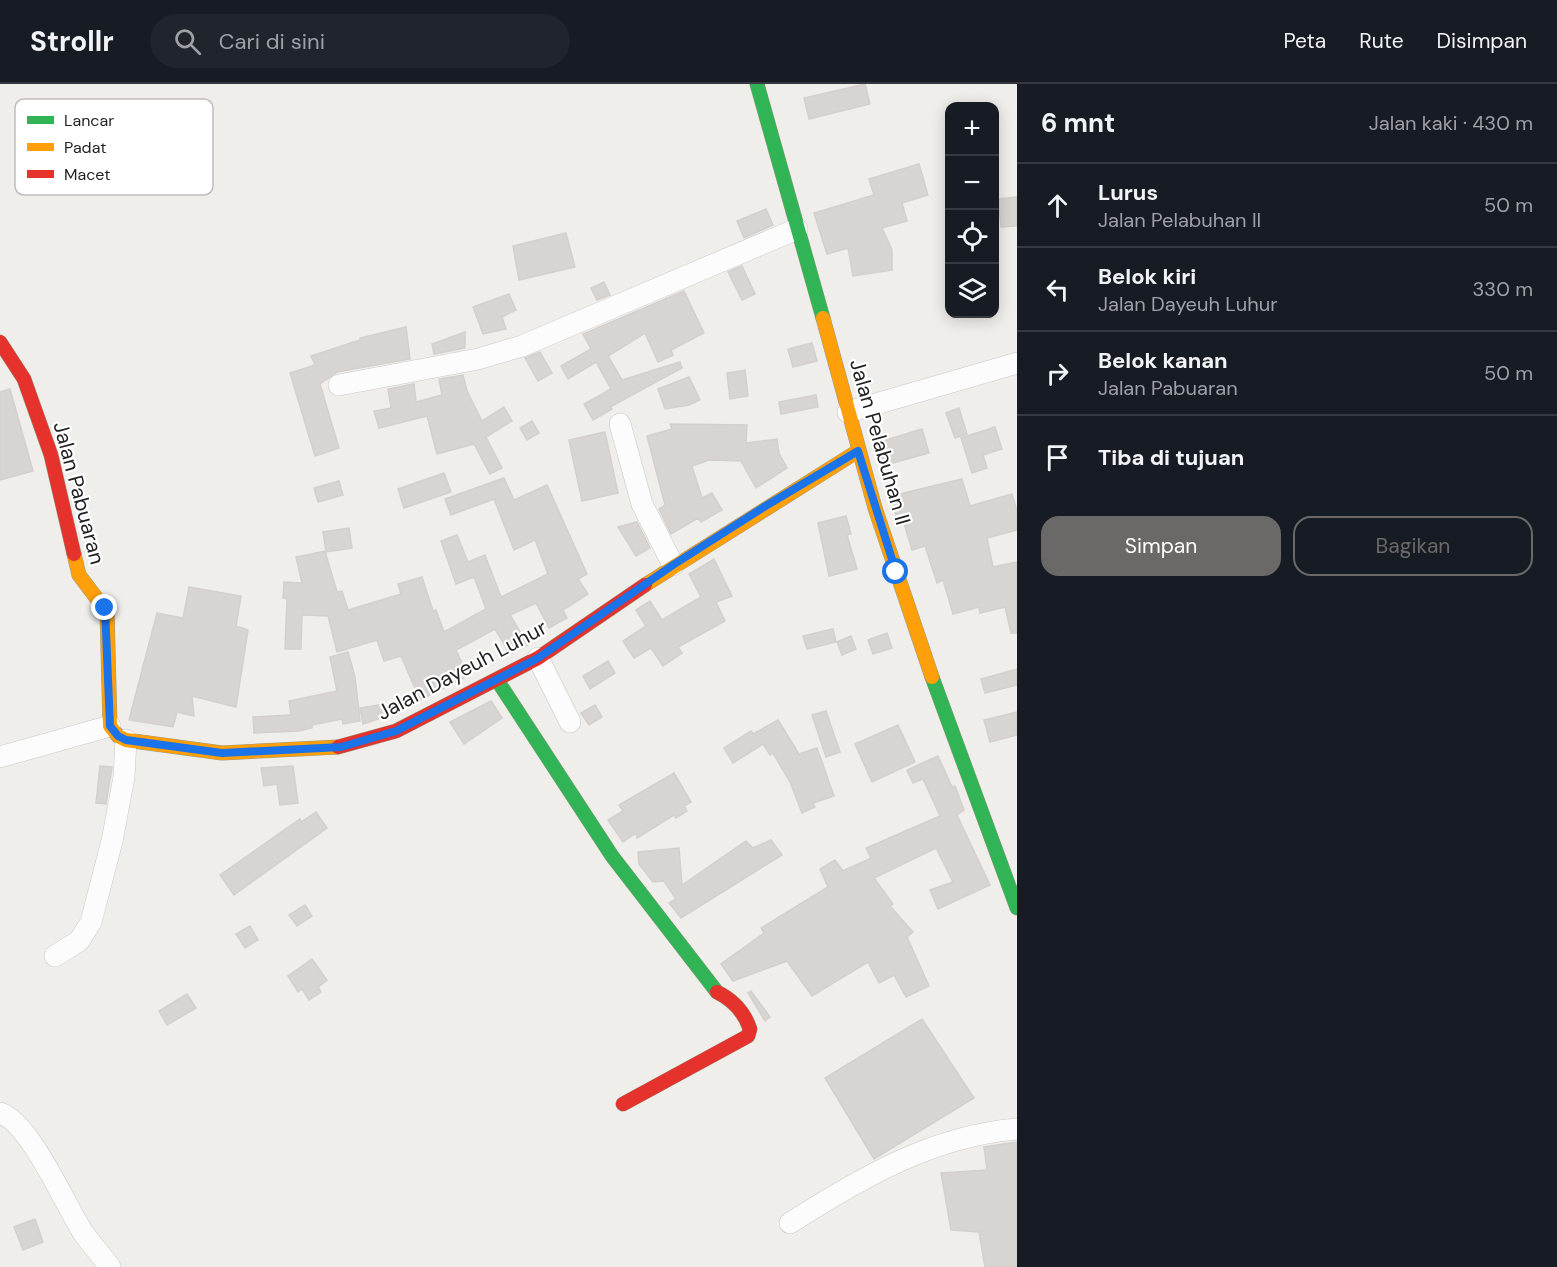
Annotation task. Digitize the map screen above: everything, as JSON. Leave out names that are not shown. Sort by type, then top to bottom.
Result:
[{"type":"street","name":"Jalan Pelabuhan II","points":[[757,84],[785,173],[797,229],[858,451],[896,572],[1017,908]]},
{"type":"street","points":[[339,385],[478,359],[522,346],[643,292],[797,229]]},
{"type":"street","name":"Jalan Pabuaran","points":[[0,342],[24,379],[51,455],[79,575],[107,612],[118,733]]},
{"type":"street","points":[[848,412],[1017,363]]},
{"type":"street","points":[[620,424],[642,504],[673,565]]},
{"type":"street","name":"Jalan Dayeuh Luhur","points":[[118,733],[222,753],[341,747],[396,731],[538,658],[673,565],[858,451]]},
{"type":"street","points":[[538,658],[570,722]]},
{"type":"street","points":[[497,680],[612,856],[717,992],[731,998],[749,1024],[748,1036],[623,1104]]},
{"type":"street","points":[[0,757],[118,733],[124,777],[114,831],[88,929],[74,946],[55,956]]},
{"type":"street","points":[[0,1113],[19,1127],[41,1158],[84,1234],[110,1267]]},
{"type":"street","points":[[790,1223],[873,1174],[922,1150],[966,1137],[1017,1129]]},
{"type":"building","points":[[865,84],[870,104],[809,119],[804,98]]},
{"type":"building","points":[[919,164],[928,195],[902,203],[907,221],[882,228],[892,250],[892,270],[853,276],[848,248],[827,254],[814,213],[874,195],[869,179]]},
{"type":"building","points":[[1017,197],[1017,226],[1001,227],[999,199]]},
{"type":"building","points":[[766,209],[773,225],[744,238],[737,221]]},
{"type":"building","points":[[566,233],[575,267],[519,280],[513,246]]},
{"type":"building","points":[[742,266],[755,294],[742,300],[728,272]]},
{"type":"building","points":[[604,282],[610,295],[597,300],[591,288]]},
{"type":"building","points":[[684,291],[704,333],[671,350],[673,355],[658,362],[645,333],[608,356],[622,380],[680,362],[682,368],[610,407],[612,409],[593,420],[584,404],[611,389],[596,362],[568,379],[561,366],[591,349],[583,334]]},
{"type":"building","points":[[509,294],[516,310],[502,317],[506,329],[483,334],[473,307]]},
{"type":"building","points":[[406,327],[410,359],[337,372],[320,384],[339,448],[315,456],[290,373],[315,365],[311,356],[360,340],[360,338]]},
{"type":"building","points":[[465,332],[465,348],[434,354],[432,344]]},
{"type":"building","points":[[812,343],[817,361],[793,367],[788,349]]},
{"type":"building","points":[[540,352],[552,373],[538,381],[525,358]]},
{"type":"building","points":[[745,370],[748,396],[730,399],[727,373]]},
{"type":"building","points":[[463,375],[467,391],[482,421],[504,407],[512,421],[486,437],[502,468],[490,474],[474,444],[437,454],[427,416],[379,428],[374,411],[391,408],[388,389],[414,384],[416,402],[442,395],[439,379]]},
{"type":"building","points":[[689,377],[700,400],[689,405],[665,409],[658,389]]},
{"type":"building","points":[[10,389],[33,471],[0,480],[0,392]]},
{"type":"building","points":[[816,395],[818,407],[781,414],[779,402]]},
{"type":"building","points":[[959,408],[967,434],[955,438],[946,413]]},
{"type":"building","points":[[532,421],[539,433],[527,440],[520,428]]},
{"type":"building","points":[[670,424],[747,425],[746,443],[777,439],[779,453],[787,468],[756,488],[741,461],[709,460],[692,466],[702,498],[712,493],[722,510],[701,522],[698,518],[671,534],[659,509],[665,505],[647,436],[672,429]]},
{"type":"building","points":[[995,427],[1002,449],[983,455],[987,468],[972,473],[961,438]]},
{"type":"building","points":[[922,429],[929,453],[882,466],[876,443]]},
{"type":"building","points":[[605,432],[618,493],[582,501],[569,440]]},
{"type":"building","points":[[444,473],[451,492],[404,508],[398,489]]},
{"type":"building","points":[[504,478],[514,500],[547,485],[587,574],[578,579],[588,594],[563,610],[567,618],[549,628],[536,603],[510,615],[528,645],[510,654],[495,629],[456,650],[468,676],[420,700],[401,656],[384,661],[377,640],[337,652],[328,616],[302,615],[301,649],[285,649],[287,599],[283,598],[284,582],[302,583],[296,557],[325,551],[337,592],[342,591],[348,610],[401,594],[398,584],[422,577],[433,611],[436,610],[444,632],[486,609],[474,577],[456,584],[441,541],[457,535],[468,562],[485,555],[501,597],[548,574],[535,540],[514,550],[494,499],[451,515],[445,499]]},
{"type":"building","points":[[962,479],[970,506],[1012,494],[1017,511],[1017,530],[987,538],[993,567],[1017,562],[1017,633],[1011,633],[1005,607],[980,613],[979,607],[953,614],[943,580],[937,583],[925,546],[912,550],[901,513],[896,515],[891,496]]},
{"type":"building","points":[[339,481],[343,495],[318,502],[314,488]]},
{"type":"building","points":[[846,516],[851,534],[847,535],[857,569],[829,576],[818,523]]},
{"type":"building","points":[[637,522],[650,548],[636,556],[618,527]]},
{"type":"building","points":[[349,528],[352,548],[326,552],[323,532]]},
{"type":"building","points":[[714,559],[732,596],[716,602],[725,621],[678,647],[682,653],[663,666],[651,648],[634,658],[623,641],[646,626],[636,610],[650,601],[662,620],[701,597],[689,574]]},
{"type":"building","points":[[189,587],[241,596],[236,626],[248,630],[236,707],[192,696],[194,716],[177,712],[173,727],[129,720],[157,613],[183,618]]},
{"type":"building","points":[[833,629],[836,642],[807,649],[803,636]]},
{"type":"building","points":[[887,633],[892,648],[873,654],[868,640]]},
{"type":"building","points":[[851,636],[856,649],[842,655],[837,642]]},
{"type":"building","points":[[348,652],[355,677],[360,721],[343,724],[342,719],[312,725],[312,728],[299,731],[254,733],[253,717],[291,715],[289,701],[337,691],[330,657]]},
{"type":"building","points":[[608,661],[615,673],[590,689],[583,676]]},
{"type":"building","points":[[1017,669],[1017,685],[985,693],[981,679]]},
{"type":"building","points":[[491,701],[502,718],[464,744],[450,722]]},
{"type":"building","points":[[383,704],[385,717],[363,724],[360,708]]},
{"type":"building","points":[[595,705],[602,717],[589,725],[581,713]]},
{"type":"building","points":[[826,711],[840,752],[826,757],[812,715]]},
{"type":"building","points":[[1017,712],[1017,735],[990,742],[984,720]]},
{"type":"building","points":[[778,720],[799,754],[817,748],[834,796],[813,803],[815,807],[802,813],[790,782],[773,753],[770,755],[763,744],[733,763],[724,748],[751,731],[753,734]]},
{"type":"building","points":[[898,725],[915,762],[872,782],[855,744]]},
{"type":"building","points":[[938,756],[952,787],[955,786],[964,810],[957,815],[990,885],[938,909],[930,890],[953,882],[936,848],[874,878],[893,904],[890,906],[913,932],[907,937],[929,986],[906,997],[894,975],[879,983],[868,962],[812,996],[787,961],[733,981],[721,964],[764,933],[761,928],[828,887],[820,869],[835,860],[843,871],[871,858],[866,848],[940,816],[923,779],[913,783],[907,770]]},
{"type":"building","points":[[100,766],[112,767],[106,804],[96,803]]},
{"type":"building","points":[[293,766],[298,803],[280,805],[277,784],[264,786],[261,768]]},
{"type":"building","points":[[674,773],[691,802],[684,806],[687,811],[676,818],[674,815],[637,838],[636,833],[623,842],[608,820],[623,811],[619,805]]},
{"type":"building","points":[[316,812],[327,828],[234,895],[220,875],[300,819],[301,822]]},
{"type":"building","points":[[771,840],[782,855],[681,918],[669,903],[676,899],[664,881],[653,882],[639,864],[638,852],[679,848],[682,885],[746,841],[753,848]]},
{"type":"building","points":[[305,905],[312,916],[297,926],[289,915]]},
{"type":"building","points":[[250,926],[258,940],[245,948],[236,934]]},
{"type":"building","points":[[312,959],[327,980],[318,987],[321,992],[309,1000],[302,989],[298,992],[288,976]]},
{"type":"building","points":[[751,991],[770,1017],[765,1021],[748,993]]},
{"type":"building","points":[[187,994],[196,1008],[167,1025],[159,1011]]},
{"type":"building","points":[[922,1019],[974,1098],[874,1159],[825,1078]]},
{"type":"building","points":[[1017,1142],[1017,1267],[985,1267],[979,1232],[951,1230],[941,1173],[987,1170],[984,1147]]},
{"type":"building","points":[[35,1219],[43,1242],[23,1250],[14,1227]]},
{"type":"traffic: fast","points":[[757,84],[823,318]]},
{"type":"traffic: fast","points":[[932,677],[1017,908]]},
{"type":"traffic: fast","points":[[497,680],[612,856],[717,992]]},
{"type":"traffic: slow","points":[[823,318],[875,508],[932,677]]},
{"type":"traffic: slow","points":[[645,585],[858,451]]},
{"type":"traffic: slow","points":[[74,554],[79,575],[107,612],[110,726],[118,736],[126,740],[222,753],[338,747]]},
{"type":"traffic: jam","points":[[0,342],[24,379],[51,455],[74,554]]},
{"type":"traffic: jam","points":[[338,747],[396,731],[538,658],[645,585]]},
{"type":"traffic: jam","points":[[623,1104],[748,1036],[750,1029],[741,1011],[733,1002],[717,992]]},
{"type":"route","points":[[105,608],[107,612],[107,714],[110,726],[118,736],[126,740],[162,746],[222,753],[341,747],[380,737],[423,719],[538,658],[673,565],[858,451],[896,572]]}]
